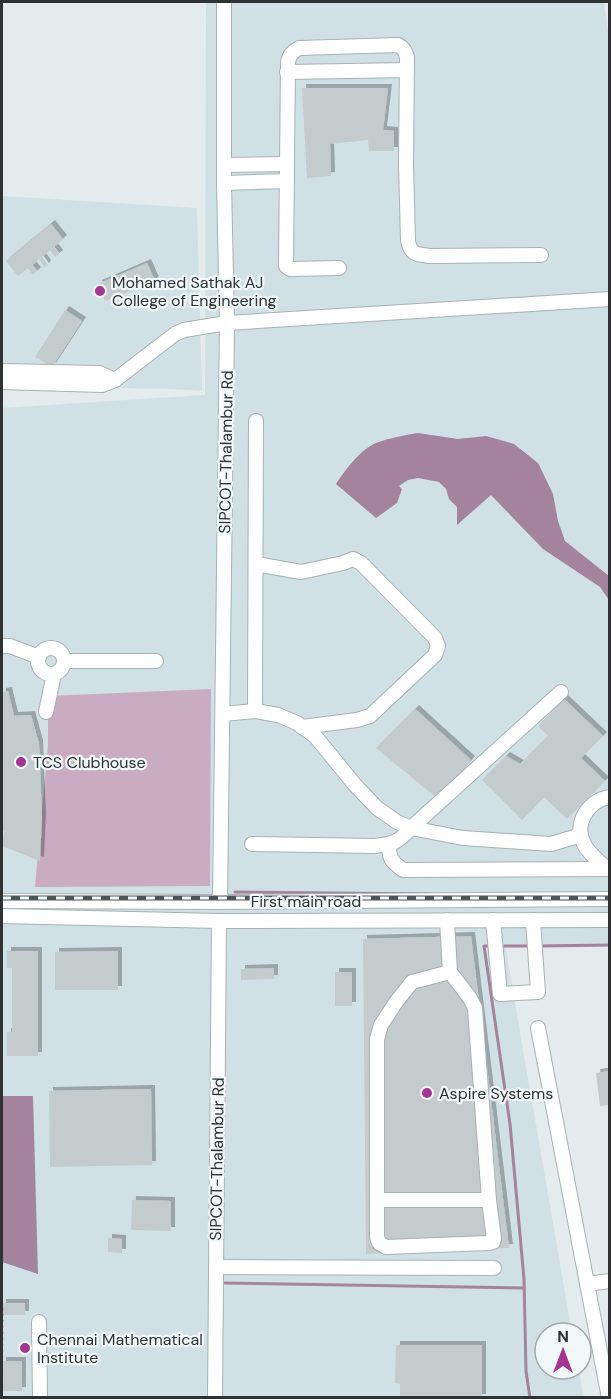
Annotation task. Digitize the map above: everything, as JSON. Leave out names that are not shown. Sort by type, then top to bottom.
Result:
[{"type":"street","name":"SIPCOT-Thalambur Rd","points":[[220,902],[227,323],[224,2]]},
{"type":"street","points":[[339,268],[290,269],[286,266],[287,72],[289,56],[298,48],[398,45],[403,47],[407,57],[408,242],[413,253],[430,256],[541,255]]},
{"type":"street","points":[[287,72],[407,70]]},
{"type":"street","points":[[224,165],[286,164]]},
{"type":"street","points":[[224,183],[287,181]]},
{"type":"street","points":[[2,382],[102,385],[116,380],[175,334],[184,330],[227,323],[609,299]]},
{"type":"street","points":[[2,371],[99,373],[116,380]]},
{"type":"street","points":[[255,711],[256,421]]},
{"type":"street","points":[[256,564],[301,572],[352,559],[361,563],[435,638],[438,646],[435,655],[370,716],[357,720],[302,727]]},
{"type":"street","points":[[2,646],[10,646],[39,657]]},
{"type":"street","points":[[52,648],[61,652],[64,662],[60,671],[47,674],[41,670],[39,657],[43,651],[52,648]]},
{"type":"street","points":[[64,662],[156,661]]},
{"type":"street","points":[[46,712],[54,674]]},
{"type":"street","points":[[252,844],[374,846],[389,844],[401,839],[561,692]]},
{"type":"street","points":[[223,714],[255,711],[278,715],[297,723],[315,736],[377,808],[397,822],[411,828],[463,838],[551,844],[581,836]]},
{"type":"street","points":[[608,868],[588,852],[582,842],[581,821],[593,803],[609,797]]},
{"type":"street","points":[[389,844],[389,857],[403,870],[608,868]]},
{"type":"street","name":"First main road","points":[[2,901],[609,899]]},
{"type":"street","points":[[2,916],[219,921],[609,920]]},
{"type":"street","points":[[447,920],[450,972],[475,1008],[494,1239],[493,1242],[386,1247],[379,1243],[377,1237],[377,1039],[381,1025],[412,982],[450,972]]},
{"type":"street","points":[[493,920],[500,994],[538,992],[533,920]]},
{"type":"street","name":"SIPCOT-Thalambur Rd","points":[[215,1398],[219,921]]},
{"type":"street","points":[[537,1028],[609,1398]]},
{"type":"street","points":[[377,1200],[489,1200]]},
{"type":"street","points":[[216,1267],[494,1268]]},
{"type":"street","points":[[587,1284],[609,1281]]},
{"type":"street","points":[[39,1322],[40,1398]]},
{"type":"path","points":[[2,1309],[2,1398]]},
{"type":"shaded area","points":[[206,2],[604,2],[610,45],[609,947],[505,945],[570,1321],[533,1321],[533,1381],[581,1381],[583,1397],[2,1398],[2,408],[205,395]]},
{"type":"shaded area","name":"Mohamed Sathak AJ College of Engineering","points":[[2,196],[197,208],[202,391],[2,386]]},
{"type":"shaded area","points":[[418,433],[458,439],[486,436],[514,444],[538,463],[553,494],[558,521],[565,541],[609,576],[609,600],[600,587],[543,549],[491,495],[457,525],[457,507],[449,499],[446,489],[439,482],[418,478],[408,480],[399,486],[402,489],[397,503],[376,518],[336,484],[354,461],[370,446],[392,438]]},
{"type":"shaded area","points":[[211,689],[210,886],[35,887],[48,745],[48,696]]},
{"type":"shaded area","points":[[2,1096],[33,1096],[38,1274],[2,1262]]},
{"type":"building","points":[[302,88],[388,88],[383,130],[394,131],[394,151],[369,151],[368,140],[330,144],[331,176],[307,178]]},
{"type":"building","points":[[51,224],[63,239],[54,247],[59,254],[55,257],[50,250],[42,257],[47,264],[45,267],[39,259],[32,265],[37,271],[33,275],[28,268],[18,276],[6,261]]},
{"type":"building","points":[[147,263],[155,281],[105,301],[98,284]]},
{"type":"building","points":[[65,310],[82,321],[52,367],[35,357]]},
{"type":"building","name":"TCS Clubhouse","points":[[8,691],[14,716],[31,715],[39,744],[42,817],[40,861],[2,846],[4,831],[2,830],[2,692]]},
{"type":"building","points":[[564,699],[603,736],[581,758],[605,781],[567,819],[544,797],[522,820],[482,780],[506,756],[520,764],[548,736],[538,726]]},
{"type":"building","points":[[415,709],[471,760],[438,799],[376,748]]},
{"type":"building","name":"Aspire Systems","points":[[471,936],[509,1248],[366,1254],[363,939]]},
{"type":"building","points":[[7,951],[38,951],[38,1056],[7,1056],[7,1032],[12,1032],[12,968],[7,968]]},
{"type":"building","points":[[118,951],[118,990],[55,990],[55,952]]},
{"type":"building","points":[[274,968],[274,979],[241,980],[241,969]]},
{"type":"building","points":[[335,972],[352,972],[352,1006],[335,1006]]},
{"type":"building","points":[[610,1071],[610,1105],[600,1106],[596,1073]]},
{"type":"building","points":[[151,1089],[152,1165],[50,1167],[49,1091]]},
{"type":"building","points":[[132,1200],[171,1201],[171,1231],[131,1230]]},
{"type":"building","points":[[108,1238],[122,1239],[122,1253],[108,1252]]},
{"type":"building","points":[[2,1303],[25,1303],[25,1315],[2,1315]]},
{"type":"building","points":[[396,1345],[482,1345],[482,1398],[400,1398],[400,1384],[395,1383]]},
{"type":"building","points":[[2,1361],[22,1361],[22,1391],[2,1391]]},
{"type":"waterway","points":[[235,892],[431,894]]},
{"type":"waterway","points":[[539,946],[610,945]]},
{"type":"waterway","points":[[491,946],[484,946],[510,1124],[524,1279],[526,1371],[530,1398]]},
{"type":"waterway","points":[[500,946],[530,946]]},
{"type":"waterway","points":[[225,1283],[524,1288]]},
{"type":"railway","points":[[2,898],[610,898]]},
{"type":"place","name":"Mohamed Sathak AJ College of Engineering","points":[[100,291]]},
{"type":"place","name":"TCS Clubhouse","points":[[21,762]]},
{"type":"place","name":"Aspire Systems","points":[[427,1093]]},
{"type":"place","name":"Chennai Mathematical Institute","points":[[25,1348]]}]
